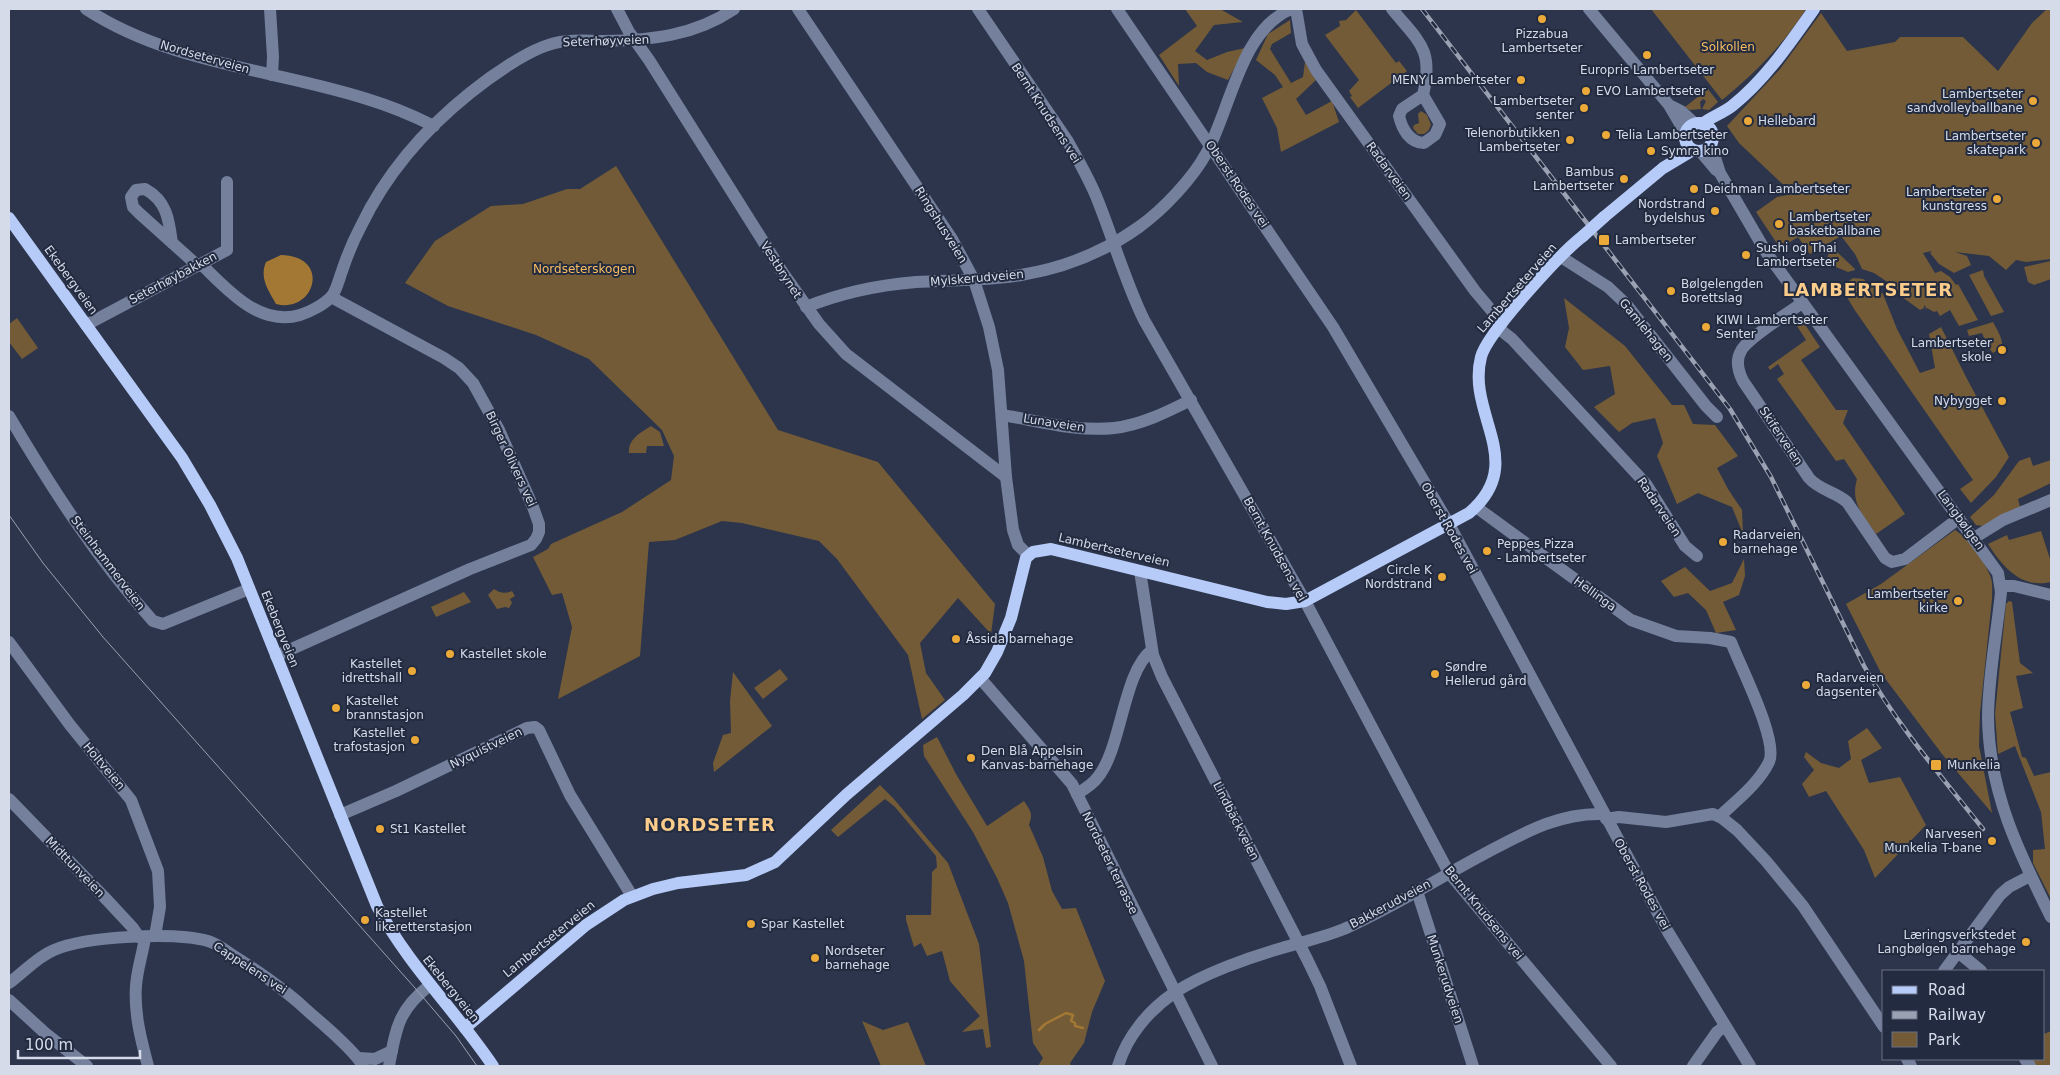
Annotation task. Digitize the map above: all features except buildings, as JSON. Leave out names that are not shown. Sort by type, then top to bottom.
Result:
[{"type":"main road","name":"Lambertseterveien","points":[[465,1028],[586,925],[609,908],[632,896],[678,883],[746,875],[775,862],[846,795],[980,678],[991,664],[1004,636],[1012,612],[1022,568],[1028,555],[1038,550],[1051,549],[1273,603],[1296,604],[1449,524],[1476,507],[1489,490],[1495,471],[1495,452],[1478,385],[1478,370],[1484,349],[1500,326],[1561,257],[1604,217],[1670,163],[1731,107],[1772,64],[1814,9]]},
{"type":"main road","name":"Ekebergveien","points":[[9,218],[196,481],[224,532],[249,589],[383,916],[406,954],[493,1066]]},
{"type":"street","name":"Nordseterveien","points":[[86,9],[131,33],[166,48],[225,65],[367,99],[407,113],[434,126]]},
{"type":"street","points":[[270,9],[273,57],[272,75]]},
{"type":"street","name":"Vestbrynet","points":[[617,9],[634,41],[654,67],[806,307],[825,332],[846,354],[1006,477]]},
{"type":"street","name":"Seterhøyveien","points":[[331,297],[354,239],[374,202],[397,167],[458,102],[496,73],[549,45],[572,41],[634,41],[684,33],[722,17],[734,9]]},
{"type":"street","name":"Ringshusveien","points":[[798,9],[952,239],[974,280],[995,351],[1006,477],[1013,530],[1018,545],[1028,555]]},
{"type":"street","name":"Bernt Knudsens vei","points":[[978,9],[1067,140],[1095,193],[1130,293],[1304,601],[1449,873],[1611,1066]]},
{"type":"street","name":"Oberst Rodes vei","points":[[1117,9],[1320,306],[1449,524],[1668,932],[1750,1066]]},
{"type":"street","name":"Mylskerudveien","points":[[806,307],[856,291],[894,284],[1005,278],[1042,271],[1113,245],[1141,226],[1167,202],[1188,178],[1210,145],[1221,124],[1248,52],[1258,36],[1271,23],[1291,9]]},
{"type":"street","name":"Radarveien","points":[[1296,9],[1302,44],[1316,70],[1500,326],[1646,484],[1685,546],[1697,556]]},
{"type":"street","points":[[1392,9],[1418,42],[1426,56],[1427,72],[1423,94]]},
{"type":"street","name":"Langbølgen","points":[[1588,9],[1669,105],[1680,111],[1720,173],[1766,252],[1996,570],[2001,586],[1989,702],[1989,733],[1994,772],[2012,836],[2051,917]]},
{"type":"street","name":"Seterhøybakken","points":[[86,325],[227,250],[227,182]]},
{"type":"street","points":[[172,243],[168,218],[162,202],[149,191],[141,188],[132,194],[131,202],[144,217],[172,243],[242,302],[255,310],[282,318],[301,315],[331,297]]},
{"type":"street","name":"Gamlehagen","points":[[1561,257],[1608,288],[1626,304],[1717,418]]},
{"type":"street","name":"Birger Olivers vei","points":[[276,656],[470,569],[531,544],[536,539],[538,532],[539,524],[521,477],[481,395],[467,376],[444,358],[331,297]]},
{"type":"street","name":"Skiferveien","points":[[1802,303],[1743,347],[1738,362],[1739,371],[1809,478],[1818,486],[1847,502],[1888,561],[1896,562],[1905,559],[1959,518]]},
{"type":"street","name":"Lunaveien","points":[[1002,414],[1078,428],[1114,428],[1156,416],[1190,400]]},
{"type":"street","name":"Steinhammerveien","points":[[9,416],[56,492],[97,552],[152,621],[163,624],[249,589]]},
{"type":"street","points":[[1974,538],[1995,524],[2051,500]]},
{"type":"street","name":"Hellinga","points":[[1476,507],[1631,620],[1676,636],[1710,638],[1731,642],[1766,726],[1772,750],[1770,760],[1758,778],[1720,816]]},
{"type":"street","name":"Lindbäckveien","points":[[1140,571],[1152,650],[1162,677],[1318,983],[1351,1066]]},
{"type":"street","points":[[2001,586],[2014,586],[2051,596]]},
{"type":"street","name":"Holtveien","points":[[9,642],[70,725],[131,800],[158,871],[160,907],[146,936],[137,972],[135,996],[139,1030],[148,1066]]},
{"type":"street","points":[[1077,794],[1092,784],[1103,770],[1130,689],[1144,657],[1152,650]]},
{"type":"street","name":"Nordseter terrasse","points":[[980,678],[1062,771],[1077,794],[1174,993],[1212,1066]]},
{"type":"street","name":"Nyquistveien","points":[[340,815],[396,791],[527,728],[535,727],[539,730],[570,795],[632,896]]},
{"type":"street","name":"Midttunveien","points":[[9,799],[133,928],[146,936]]},
{"type":"street","name":"Bakkerudveien","points":[[1118,1066],[1125,1046],[1136,1029],[1174,993],[1211,974],[1258,956],[1343,929],[1548,822],[1586,814],[1666,822],[1713,814],[1720,816]]},
{"type":"street","points":[[1720,816],[1766,861],[1803,906],[1882,1024]]},
{"type":"street","points":[[1945,970],[2000,895],[2009,887],[2030,876]]},
{"type":"street","name":"Munkerudveien","points":[[1417,891],[1474,1066]]},
{"type":"street","name":"Cappelens vei","points":[[9,983],[42,957],[60,947],[102,940],[146,936],[208,941],[225,950],[289,994],[321,1021],[361,1062],[392,1052]]},
{"type":"street","points":[[1958,952],[1980,970]]},
{"type":"street","points":[[389,1066],[402,1013],[412,999],[430,985]]},
{"type":"street","points":[[9,1000],[45,1033],[87,1066]]},
{"type":"street","points":[[1693,1066],[1717,1032],[1725,1026]]},
{"type":"green space","points":[[1185,9],[1220,9],[1243,22],[1214,25],[1195,51],[1207,60],[1227,52],[1245,48],[1228,80],[1207,72],[1196,63],[1178,64],[1179,86],[1159,55],[1197,26]]},
{"type":"green space","name":"Solkollen","points":[[1651,9],[1806,9],[1788,35],[1768,58],[1722,100]]},
{"type":"green space","points":[[2047,9],[2051,9],[2051,259],[2026,262],[2016,260],[2006,270],[1989,256],[1955,252],[1967,256],[1971,265],[1954,273],[1939,264],[1930,253],[1932,251],[1923,253],[1935,273],[1941,271],[1950,277],[1956,285],[1958,284],[1978,320],[1959,326],[1950,310],[1940,316],[1937,311],[1925,309],[1924,305],[1924,308],[1920,310],[1891,289],[1892,285],[1874,273],[1862,269],[1855,254],[1841,236],[1810,254],[1798,237],[1780,248],[1756,212],[1777,197],[1793,194],[1739,143],[1727,126],[1780,69],[1821,13],[1847,51],[1895,42],[1900,37],[1963,37],[1998,71],[2032,23]]},
{"type":"green space","points":[[1356,10],[1396,63],[1399,61],[1407,71],[1358,108],[1350,97],[1352,96],[1349,91],[1359,80],[1325,35],[1340,26],[1339,21],[1346,20]]},
{"type":"green space","points":[[1290,20],[1291,33],[1272,44],[1270,49],[1291,83],[1303,77],[1305,62],[1316,80],[1296,99],[1306,115],[1332,101],[1339,122],[1281,152],[1277,128],[1262,98],[1283,87],[1275,75],[1256,60],[1268,34]]},
{"type":"green space","points":[[1708,89],[1718,102],[1709,110],[1702,109],[1706,101],[1703,99],[1700,102],[1701,109],[1690,110],[1685,107]]},
{"type":"green space","points":[[1421,111],[1427,115],[1431,125],[1424,134],[1418,134],[1413,128],[1414,125],[1419,123],[1418,114]]},
{"type":"green space","name":"Nordseterskogen","points":[[616,166],[778,430],[878,462],[995,604],[991,634],[958,598],[920,643],[926,673],[945,700],[922,719],[908,655],[837,559],[819,541],[742,523],[722,521],[675,540],[649,542],[640,656],[558,699],[572,627],[562,593],[552,595],[533,557],[548,549],[551,544],[622,512],[671,480],[674,456],[662,430],[589,359],[536,335],[448,306],[405,283],[435,241],[491,206],[523,204],[567,189],[580,189]]},
{"type":"green space","points":[[1835,250],[1855,270],[1848,272],[1826,263],[1829,252]]},
{"type":"green space","points":[[2051,261],[2051,279],[2034,285],[2028,282],[2024,267]]},
{"type":"green space","points":[[1983,270],[1984,276],[2004,312],[1991,316],[1969,275]]},
{"type":"green space","points":[[1853,278],[1863,279],[1883,294],[1897,329],[1920,373],[1935,368],[1929,334],[1941,327],[2009,457],[1996,477],[1971,503],[1960,489],[1973,480],[1854,309],[1841,287]]},
{"type":"green space","points":[[1564,298],[1625,346],[1672,405],[1684,405],[1693,424],[1715,425],[1738,456],[1717,468],[1742,510],[1743,534],[1732,507],[1698,493],[1677,504],[1657,456],[1663,443],[1655,418],[1632,423],[1619,432],[1594,407],[1615,394],[1610,366],[1583,370],[1565,347],[1569,328]]},
{"type":"green space","points":[[17,318],[38,348],[22,359],[9,342],[9,324]]},
{"type":"green space","points":[[1993,322],[2002,340],[2002,347],[1993,353],[1982,333],[1969,336],[1967,330]]},
{"type":"green space","points":[[1804,323],[1820,347],[1801,360],[1836,410],[1848,410],[1843,423],[1905,514],[1876,534],[1859,508],[1855,495],[1857,479],[1844,459],[1836,461],[1777,379],[1784,374],[1778,364],[1770,370],[1768,367],[1806,340],[1797,326]]},
{"type":"green space","points":[[651,426],[660,432],[664,446],[647,446],[646,453],[629,453],[630,444],[633,440]]},
{"type":"green space","points":[[2030,457],[2033,466],[2051,460],[2051,483],[2018,499],[2020,507],[1983,526],[1976,525],[1970,517],[1994,495],[2019,461]]},
{"type":"green space","points":[[1955,530],[1976,551],[1988,571],[1992,583],[1980,713],[1979,746],[1992,813],[1942,754],[1881,673],[1846,604],[1881,584]]},
{"type":"green space","points":[[2041,531],[2051,562],[2051,582],[2040,583],[2022,579],[2000,561],[1988,544],[2007,535],[2009,540]]},
{"type":"green space","points":[[1744,559],[1745,576],[1739,595],[1723,602],[1736,630],[1716,633],[1706,610],[1688,593],[1674,597],[1661,581],[1685,567],[1710,591],[1732,583]]},
{"type":"green space","points":[[494,589],[503,593],[512,591],[515,596],[510,599],[512,603],[509,608],[497,609],[488,595]]},
{"type":"green space","points":[[464,592],[471,602],[436,617],[431,607]]},
{"type":"green space","points":[[2009,601],[2012,602],[2020,663],[2033,673],[2016,676],[2023,708],[2010,712],[2022,757],[2026,758],[2034,776],[2051,772],[2051,899],[2033,863],[2033,850],[2045,849],[2041,812],[2015,746],[1998,754],[1995,714],[2006,604]]},
{"type":"green space","points":[[780,669],[788,679],[763,699],[754,688]]},
{"type":"green space","points":[[733,672],[772,726],[714,772],[713,763],[723,735],[731,733],[730,701]]},
{"type":"green space","points":[[1867,728],[1882,748],[1861,760],[1869,783],[1900,777],[1926,825],[1875,878],[1864,850],[1826,791],[1809,797],[1802,784],[1814,770],[1804,757],[1806,752],[1821,763],[1839,768],[1851,759],[1848,741]]},
{"type":"green space","points":[[937,737],[956,774],[987,826],[1024,801],[1031,813],[1029,825],[1043,857],[1052,891],[1062,909],[1076,908],[1105,981],[1092,1012],[1084,1043],[1070,1063],[1071,1066],[1038,1066],[1043,1058],[1033,1043],[1024,961],[1008,903],[973,832],[924,756],[923,745]]},
{"type":"green space","points":[[880,785],[948,863],[979,944],[991,1047],[986,1048],[983,1029],[962,1032],[980,1016],[950,981],[942,951],[927,956],[921,943],[914,947],[906,920],[906,915],[931,915],[932,872],[937,867],[936,856],[895,807],[885,799],[838,837],[831,830]]},
{"type":"green space","points":[[862,1021],[883,1030],[908,1022],[926,1066],[881,1066]]},
{"type":"green space","points":[[2051,1031],[2051,1066],[2034,1066],[2031,1060],[2045,1060],[2045,1034]]},
{"type":"shaded area","points":[[281,255],[297,258],[307,264],[312,274],[312,284],[308,293],[300,301],[290,305],[276,304],[264,279],[266,262]]},
{"type":"waterway","points":[[1039,1030],[1045,1024],[1066,1013],[1073,1015],[1071,1021],[1075,1023],[1075,1026],[1083,1028]]},
{"type":"tram line","points":[[9,515],[43,563],[103,637],[415,988],[456,1036],[477,1066]]},
{"type":"railway","points":[[1422,9],[1730,409],[1771,477],[1864,666],[1877,688],[1920,750],[1983,829]]},
{"type":"place","name":"Pizzabua Lambertseter","points":[[1542,19]]},
{"type":"place","name":"Europris Lambertseter","points":[[1647,55]]},
{"type":"place","name":"MENY Lambertseter","points":[[1521,80]]},
{"type":"place","name":"EVO Lambertseter","points":[[1586,91]]},
{"type":"place","name":"Lambertseter sandvolleyballbane","points":[[2033,101]]},
{"type":"place","name":"Lambertseter senter","points":[[1584,108]]},
{"type":"place","name":"Hellebard","points":[[1748,121]]},
{"type":"place","name":"Telia Lambertseter","points":[[1606,135]]},
{"type":"place","name":"Telenorbutikken Lambertseter","points":[[1570,140]]},
{"type":"place","name":"Lambertseter skatepark","points":[[2036,143]]},
{"type":"place","name":"Symra kino","points":[[1651,151]]},
{"type":"place","name":"Bambus Lambertseter","points":[[1624,179]]},
{"type":"place","name":"Deichman Lambertseter","points":[[1694,189]]},
{"type":"place","name":"Lambertseter kunstgress","points":[[1997,199]]},
{"type":"place","name":"Nordstrand bydelshus","points":[[1715,211]]},
{"type":"place","name":"Lambertseter basketballbane","points":[[1779,224]]},
{"type":"place","name":"Lambertseter","points":[[1604,240]]},
{"type":"place","name":"Sushi og Thai Lambertseter","points":[[1746,255]]},
{"type":"place","name":"Bølgelengden Borettslag","points":[[1671,291]]},
{"type":"place","name":"KIWI Lambertseter Senter","points":[[1706,327]]},
{"type":"place","name":"Lambertseter skole","points":[[2002,350]]},
{"type":"place","name":"Nybygget","points":[[2002,401]]},
{"type":"place","name":"Radarveien barnehage","points":[[1723,542]]},
{"type":"place","name":"Peppes Pizza - Lambertseter","points":[[1487,551]]},
{"type":"place","name":"Circle K Nordstrand","points":[[1442,577]]},
{"type":"place","name":"Lambertseter kirke","points":[[1958,601]]},
{"type":"place","name":"Åssida barnehage","points":[[956,639]]},
{"type":"place","name":"Kastellet skole","points":[[450,654]]},
{"type":"place","name":"Kastellet idrettshall","points":[[412,671]]},
{"type":"place","name":"Søndre Hellerud gård","points":[[1435,674]]},
{"type":"place","name":"Radarveien dagsenter","points":[[1806,685]]},
{"type":"place","name":"Kastellet brannstasjon","points":[[336,708]]},
{"type":"place","name":"Kastellet trafostasjon","points":[[415,740]]},
{"type":"place","name":"Den Blå Appelsin Kanvas-barnehage","points":[[971,758]]},
{"type":"place","name":"Munkelia","points":[[1936,765]]},
{"type":"place","name":"St1 Kastellet","points":[[380,829]]},
{"type":"place","name":"Narvesen Munkelia T-bane","points":[[1992,841]]},
{"type":"place","name":"Kastellet likeretterstasjon","points":[[365,920]]},
{"type":"place","name":"Spar Kastellet","points":[[751,924]]},
{"type":"place","name":"Læringsverkstedet Langbølgen barnehage","points":[[2026,942]]},
{"type":"place","name":"Nordseter barnehage","points":[[815,958]]},
{"type":"district","name":"LAMBERTSETER","points":[[1868,289]]},
{"type":"district","name":"NORDSETER","points":[[710,824]]}]
